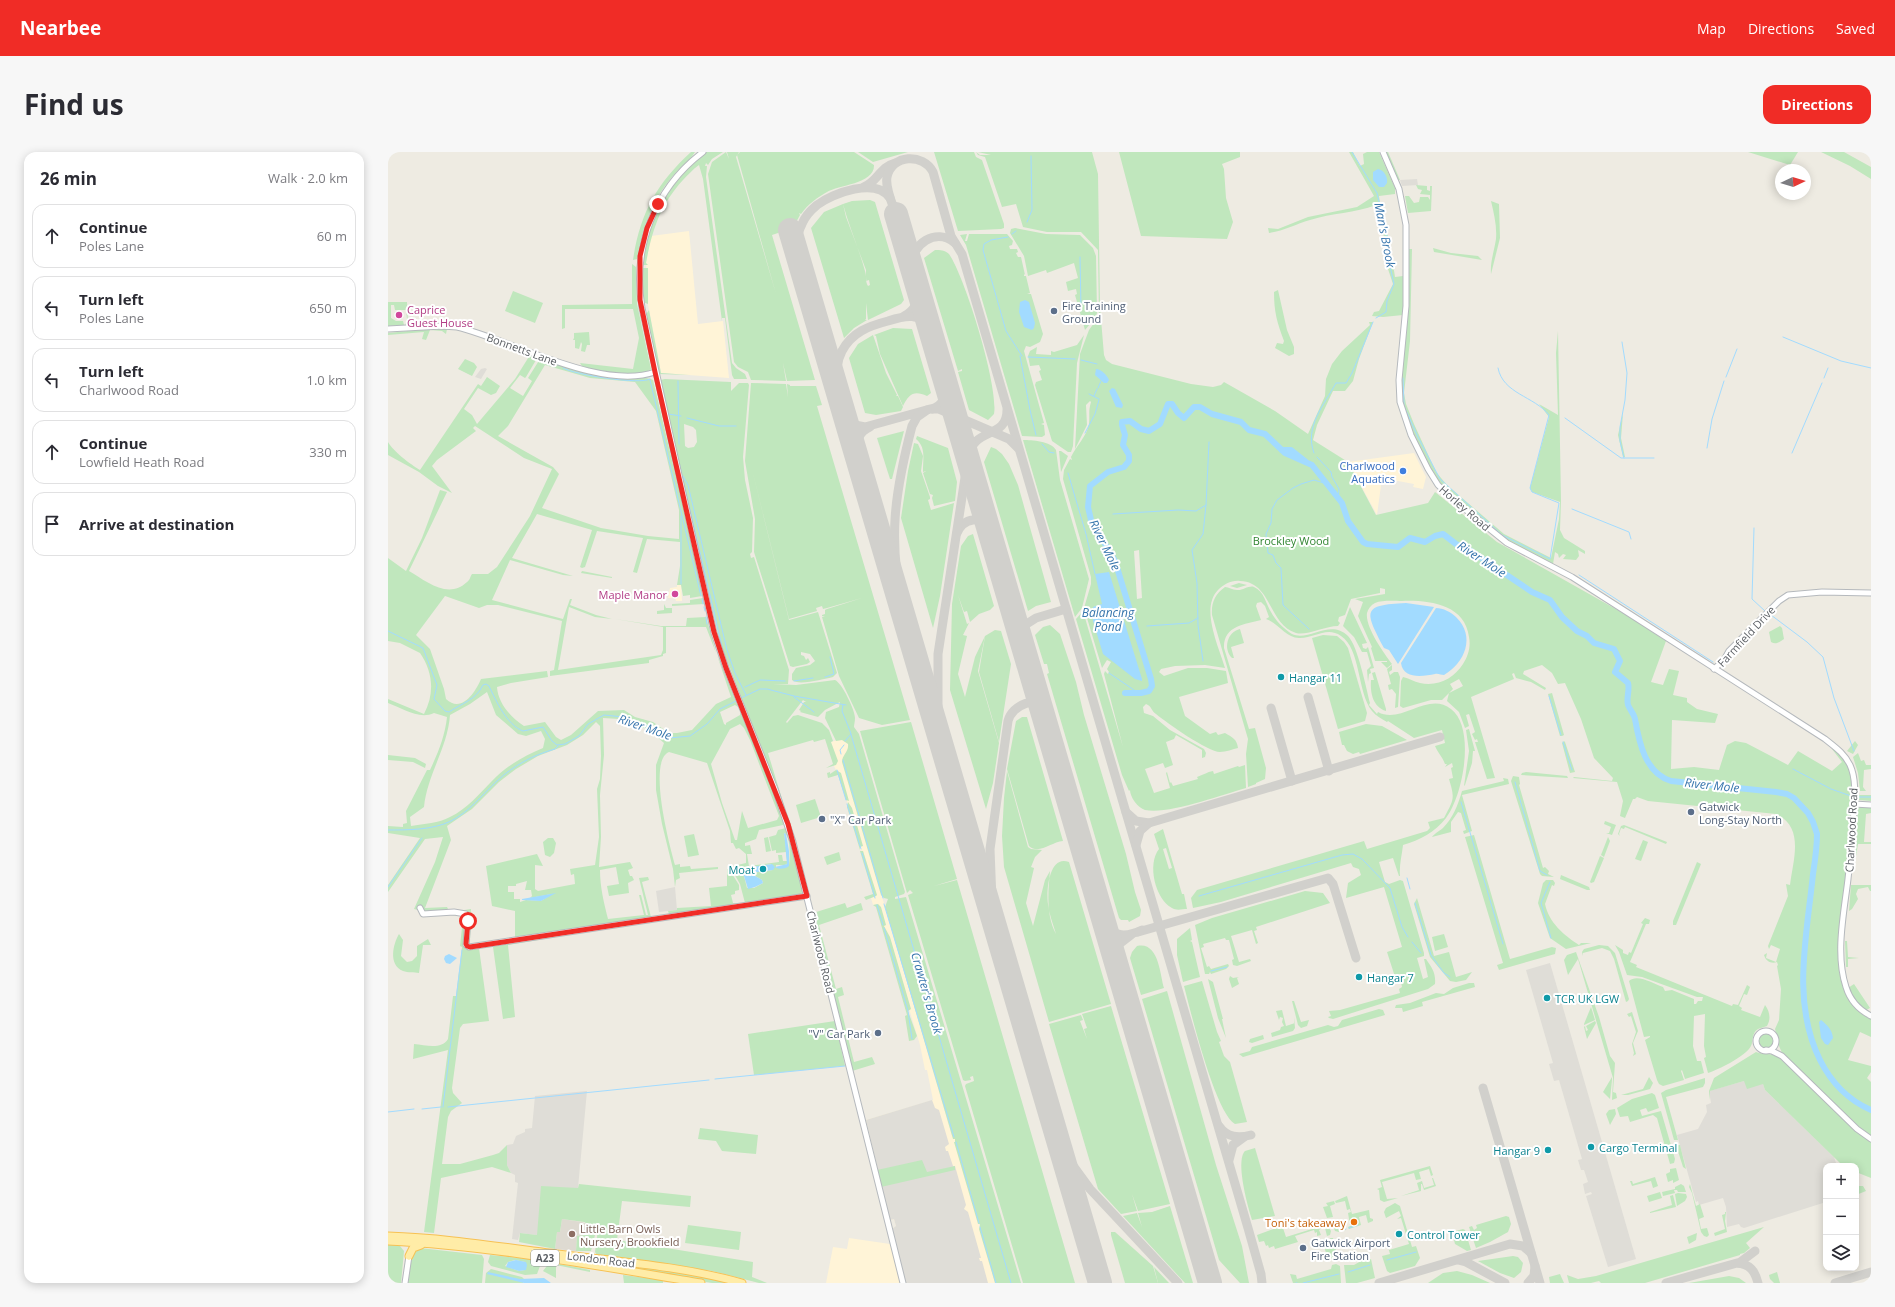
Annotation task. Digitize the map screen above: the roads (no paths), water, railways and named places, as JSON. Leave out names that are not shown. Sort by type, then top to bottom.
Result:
[{"type":"main road","name":"London Road","points":[[388,1236],[456,1241],[583,1257],[695,1273],[742,1283]]},
{"type":"main road","name":"London Road","points":[[388,1241],[554,1259],[701,1283]]},
{"type":"main road","points":[[400,1242],[407,1247],[409,1256]]},
{"type":"main road","points":[[409,1256],[411,1250],[416,1246],[434,1245]]},
{"type":"street","name":"Charlwood Road","points":[[703,152],[684,168],[665,192],[651,218],[642,246],[639,266],[640,300],[712,622],[718,644],[737,695],[788,824],[903,1283]]},
{"type":"street","name":"Horley Road","points":[[1383,152],[1398,186],[1406,221],[1406,319],[1399,380],[1400,402],[1411,435],[1434,479],[1450,498],[1507,543],[1567,574],[1744,688]]},
{"type":"street","name":"Bonnetts Lane","points":[[388,329],[436,326],[457,327],[556,362],[587,370],[636,376],[655,372]]},
{"type":"street","name":"Farmfield Drive","points":[[1714,669],[1724,660],[1734,646],[1785,597],[1801,593],[1871,593]]},
{"type":"street","name":"Charlwood Road","points":[[1744,688],[1829,742],[1843,753],[1854,776],[1854,804],[1842,934],[1842,964],[1845,982],[1850,996],[1863,1012],[1871,1016]]},
{"type":"street","points":[[1854,804],[1871,805]]},
{"type":"street","points":[[420,908],[423,914],[458,912],[466,914],[468,919],[466,945],[470,947],[807,896]]},
{"type":"street","points":[[1782,1056],[1772,1051],[1761,1049],[1757,1046],[1756,1040],[1762,1031],[1769,1031],[1775,1039],[1782,1056],[1835,1109],[1857,1129],[1871,1138]]},
{"type":"street","points":[[1766,1050],[1772,1048],[1775,1039]]},
{"type":"street","points":[[405,1283],[409,1256]]},
{"type":"water","points":[[1378,169],[1384,172],[1386,176],[1387,183],[1384,187],[1379,187],[1373,180],[1373,172]]},
{"type":"water","points":[[1025,300],[1029,302],[1035,323],[1032,330],[1024,327],[1019,312],[1020,302]]},
{"type":"water","points":[[1096,369],[1102,371],[1107,376],[1109,380],[1107,383],[1104,383],[1095,375]]},
{"type":"water","points":[[1112,388],[1115,389],[1123,405],[1122,408],[1116,407],[1109,391]]},
{"type":"water","name":"Balancing Pond","points":[[1109,572],[1142,681],[1135,679],[1103,654],[1093,621],[1093,607],[1102,604],[1095,574]]},
{"type":"water","points":[[1406,603],[1434,607],[1398,664],[1389,650],[1384,648],[1373,626],[1371,612],[1374,608],[1381,606]]},
{"type":"water","points":[[1436,608],[1452,613],[1462,624],[1466,632],[1467,641],[1465,649],[1458,664],[1444,675],[1436,674],[1415,676],[1406,672],[1401,663]]},
{"type":"water","points":[[784,833],[786,834],[789,851],[789,866],[782,869],[775,867],[787,864]]},
{"type":"water","points":[[772,864],[775,867],[773,870],[750,873],[762,880],[763,883],[748,889],[744,876],[745,868]]},
{"type":"water","points":[[556,893],[541,901],[522,900],[522,899]]},
{"type":"water","points":[[449,954],[457,958],[450,964],[446,963],[444,959],[445,956]]},
{"type":"water","points":[[1821,1020],[1832,1032],[1833,1038],[1828,1045],[1825,1044],[1821,1038],[1819,1022]]},
{"type":"water","points":[[516,1260],[526,1262],[526,1270],[519,1271],[506,1267],[508,1262]]},
{"type":"water","points":[[488,1272],[520,1279],[544,1278],[551,1283],[524,1283],[487,1274]]},
{"type":"waterway","name":"Man's Brook","points":[[1352,152],[1377,193],[1388,241],[1388,257],[1394,284],[1387,301],[1386,312],[1376,318]]},
{"type":"waterway","points":[[1027,222],[1032,210],[1031,156]]},
{"type":"waterway","points":[[1012,234],[1016,231]]},
{"type":"waterway","points":[[1008,237],[991,240],[984,244],[983,250],[1006,331],[1022,356]]},
{"type":"waterway","points":[[1080,257],[1081,308]]},
{"type":"waterway","name":"Man's Brook","points":[[1314,453],[1312,434],[1313,425],[1317,416],[1336,383],[1346,383],[1352,373],[1373,322]]},
{"type":"waterway","points":[[1783,337],[1841,361],[1871,368]]},
{"type":"waterway","points":[[1622,342],[1627,373],[1625,400],[1620,427],[1620,441],[1624,458]]},
{"type":"waterway","points":[[1726,377],[1737,349]]},
{"type":"waterway","points":[[1020,356],[1036,435]]},
{"type":"waterway","points":[[1028,357],[1075,359]]},
{"type":"waterway","points":[[1081,360],[1097,364]]},
{"type":"waterway","points":[[563,368],[580,374],[622,380],[644,381],[650,379]]},
{"type":"waterway","points":[[1403,378],[1404,406],[1440,479],[1502,535],[1550,559],[1559,503],[1532,492],[1530,488],[1549,415],[1535,403],[1506,384],[1501,377],[1498,368]]},
{"type":"waterway","points":[[1824,378],[1828,368]]},
{"type":"waterway","points":[[650,380],[701,596]]},
{"type":"waterway","points":[[678,381],[679,444]]},
{"type":"waterway","points":[[1098,388],[1101,381]]},
{"type":"waterway","points":[[1707,448],[1712,419],[1724,381]]},
{"type":"waterway","points":[[661,382],[668,413]]},
{"type":"waterway","points":[[1792,453],[1822,383]]},
{"type":"waterway","points":[[1094,396],[1097,389]]},
{"type":"waterway","points":[[1089,394],[1099,399]]},
{"type":"waterway","points":[[1085,433],[1095,414],[1099,400]]},
{"type":"waterway","name":"River Mole","points":[[1125,693],[1141,693],[1149,691],[1152,686],[1151,679],[1115,561],[1091,520],[1088,507],[1090,486],[1108,472],[1124,467],[1129,461],[1129,455],[1123,445],[1125,435],[1122,422],[1130,421],[1141,429],[1149,431],[1160,424],[1168,404],[1172,404],[1178,413],[1184,418],[1194,407],[1200,407],[1212,414],[1241,422],[1249,430],[1265,434],[1285,453],[1312,465],[1342,503],[1348,521],[1363,542],[1367,544],[1398,547],[1410,538],[1425,542],[1435,536],[1443,534],[1456,544],[1468,549],[1532,592],[1550,600],[1562,617],[1577,631],[1587,636],[1594,643],[1614,649],[1620,661],[1615,672],[1628,683],[1628,705],[1634,717],[1641,747],[1649,764],[1662,777],[1671,781],[1776,792],[1787,794],[1794,798],[1808,813],[1817,834],[1803,968],[1803,992],[1811,1038],[1820,1060],[1829,1076],[1848,1096],[1871,1110]]},
{"type":"waterway","points":[[673,438],[668,414],[681,416]]},
{"type":"waterway","points":[[687,418],[719,426],[736,426]]},
{"type":"waterway","points":[[1565,418],[1621,458],[1654,458]]},
{"type":"waterway","points":[[1203,661],[1198,625],[1197,583],[1192,550],[1203,534],[1209,442]]},
{"type":"waterway","points":[[1042,444],[1049,452],[1054,453]]},
{"type":"waterway","points":[[1282,450],[1291,450],[1305,461]]},
{"type":"waterway","name":"Man's Brook","points":[[1317,457],[1331,472],[1332,477],[1339,489],[1338,499]]},
{"type":"waterway","points":[[678,458],[722,646]]},
{"type":"waterway","points":[[1068,473],[1086,534],[1095,574]]},
{"type":"waterway","points":[[683,476],[688,485],[727,650],[735,673],[746,695]]},
{"type":"waterway","name":"Man's Brook","points":[[1309,629],[1283,605],[1281,568],[1276,563],[1273,555],[1268,553],[1266,534],[1271,523],[1272,509],[1277,500],[1301,484],[1314,480],[1327,484]]},
{"type":"waterway","points":[[1113,514],[1178,510],[1196,511],[1206,505]]},
{"type":"waterway","points":[[1572,509],[1629,532],[1631,539]]},
{"type":"waterway","points":[[681,516],[681,584]]},
{"type":"waterway","points":[[1754,528],[1752,599],[1765,611]]},
{"type":"waterway","points":[[1579,575],[1713,662]]},
{"type":"waterway","points":[[702,599],[703,604]]},
{"type":"waterway","points":[[704,607],[705,611]]},
{"type":"waterway","points":[[1771,615],[1807,642],[1823,657],[1834,698],[1854,751]]},
{"type":"waterway","points":[[706,617],[707,624]]},
{"type":"waterway","points":[[1147,626],[1189,623],[1198,618]]},
{"type":"waterway","name":"River Mole","points":[[388,631],[423,648],[437,685],[434,699],[445,711],[449,712],[473,698],[483,685],[486,684],[489,686],[495,699],[512,724],[523,731],[543,727],[552,741],[557,745],[565,744],[579,736],[588,724],[604,715],[623,717],[633,725],[648,726],[659,735],[669,738],[690,736],[707,724],[720,709],[736,701]]},
{"type":"waterway","points":[[825,677],[834,674],[830,657]]},
{"type":"waterway","points":[[1109,673],[1134,690]]},
{"type":"waterway","points":[[794,681],[813,678]]},
{"type":"waterway","points":[[745,687],[760,680],[785,681]]},
{"type":"waterway","name":"River Mole","points":[[741,698],[760,689],[767,689],[794,696],[846,705]]},
{"type":"waterway","points":[[1549,696],[1561,735]]},
{"type":"waterway","points":[[794,697],[814,712]]},
{"type":"waterway","name":"Crawter's Brook","points":[[843,705],[842,711],[850,731],[1011,1283]]},
{"type":"waterway","name":"Crawter's Brook","points":[[845,741],[851,734]]},
{"type":"waterway","points":[[1563,742],[1572,770]]},
{"type":"waterway","points":[[841,754],[840,750],[844,745]]},
{"type":"waterway","points":[[388,830],[428,828],[451,821],[470,808],[497,781],[517,766],[531,758],[555,749],[558,746]]},
{"type":"waterway","points":[[843,760],[883,898]]},
{"type":"waterway","points":[[1793,769],[1831,789],[1851,796]]},
{"type":"waterway","points":[[837,770],[846,800]]},
{"type":"waterway","points":[[1515,782],[1540,871],[1547,875]]},
{"type":"waterway","points":[[1859,797],[1871,797]]},
{"type":"waterway","points":[[1461,802],[1503,944]]},
{"type":"waterway","points":[[847,804],[861,849]]},
{"type":"waterway","points":[[388,887],[422,838]]},
{"type":"waterway","points":[[862,853],[875,898]]},
{"type":"waterway","points":[[1199,896],[1342,855],[1353,854],[1362,859],[1390,888],[1402,927],[1408,937]]},
{"type":"waterway","points":[[1407,878],[1410,889]]},
{"type":"waterway","points":[[1550,882],[1541,903],[1551,938]]},
{"type":"waterway","points":[[1415,903],[1431,955],[1444,973],[1450,977]]},
{"type":"waterway","points":[[884,904],[954,1137]]},
{"type":"waterway","points":[[877,905],[883,925]]},
{"type":"waterway","points":[[884,928],[908,1011],[912,1039]]},
{"type":"waterway","points":[[1412,942],[1421,953]]},
{"type":"waterway","points":[[443,1107],[462,950]]},
{"type":"waterway","points":[[1211,971],[1227,967]]},
{"type":"waterway","points":[[715,1079],[845,1066]]},
{"type":"waterway","points":[[448,1107],[709,1080]]},
{"type":"waterway","points":[[422,1109],[441,1107]]},
{"type":"waterway","points":[[388,1112],[414,1109]]},
{"type":"waterway","points":[[956,1142],[979,1223]]},
{"type":"waterway","points":[[1334,1221],[1342,1230],[1346,1229]]},
{"type":"waterway","points":[[1349,1228],[1358,1225]]},
{"type":"waterway","points":[[980,1227],[996,1283]]},
{"type":"waterway","points":[[1473,1235],[1478,1233]]},
{"type":"waterway","points":[[1456,1240],[1466,1237]]},
{"type":"waterway","points":[[1387,1260],[1416,1252]]},
{"type":"waterway","points":[[1348,1272],[1370,1265]]},
{"type":"waterway","points":[[1303,1283],[1339,1274]]},
{"type":"place","name":"Fire Training Ground","points":[[1054,311]]},
{"type":"place","name":"Caprice Guest House","points":[[399,315]]},
{"type":"place","name":"Charlwood Aquatics","points":[[1403,471]]},
{"type":"place","name":"Maple Manor","points":[[675,594]]},
{"type":"place","name":"Hangar 11","points":[[1281,677]]},
{"type":"place","name":"Gatwick Long-Stay North","points":[[1691,812]]},
{"type":"place","name":"\"X\" Car Park","points":[[822,819]]},
{"type":"place","name":"Moat","points":[[763,869]]},
{"type":"place","name":"Hangar 7","points":[[1359,977]]},
{"type":"place","name":"TCR UK LGW","points":[[1547,998]]},
{"type":"place","name":"\"V\" Car Park","points":[[878,1033]]},
{"type":"place","name":"Cargo Terminal","points":[[1591,1147]]},
{"type":"place","name":"Hangar 9","points":[[1548,1150]]},
{"type":"place","name":"Toni's takeaway","points":[[1354,1222]]},
{"type":"place","name":"Little Barn Owls Nursery, Brookfield","points":[[572,1234]]},
{"type":"place","name":"Control Tower","points":[[1399,1234]]},
{"type":"place","name":"Gatwick Airport Fire Station","points":[[1303,1248]]},
{"type":"park label","name":"Brockley Wood","points":[[1291,540]]}]
